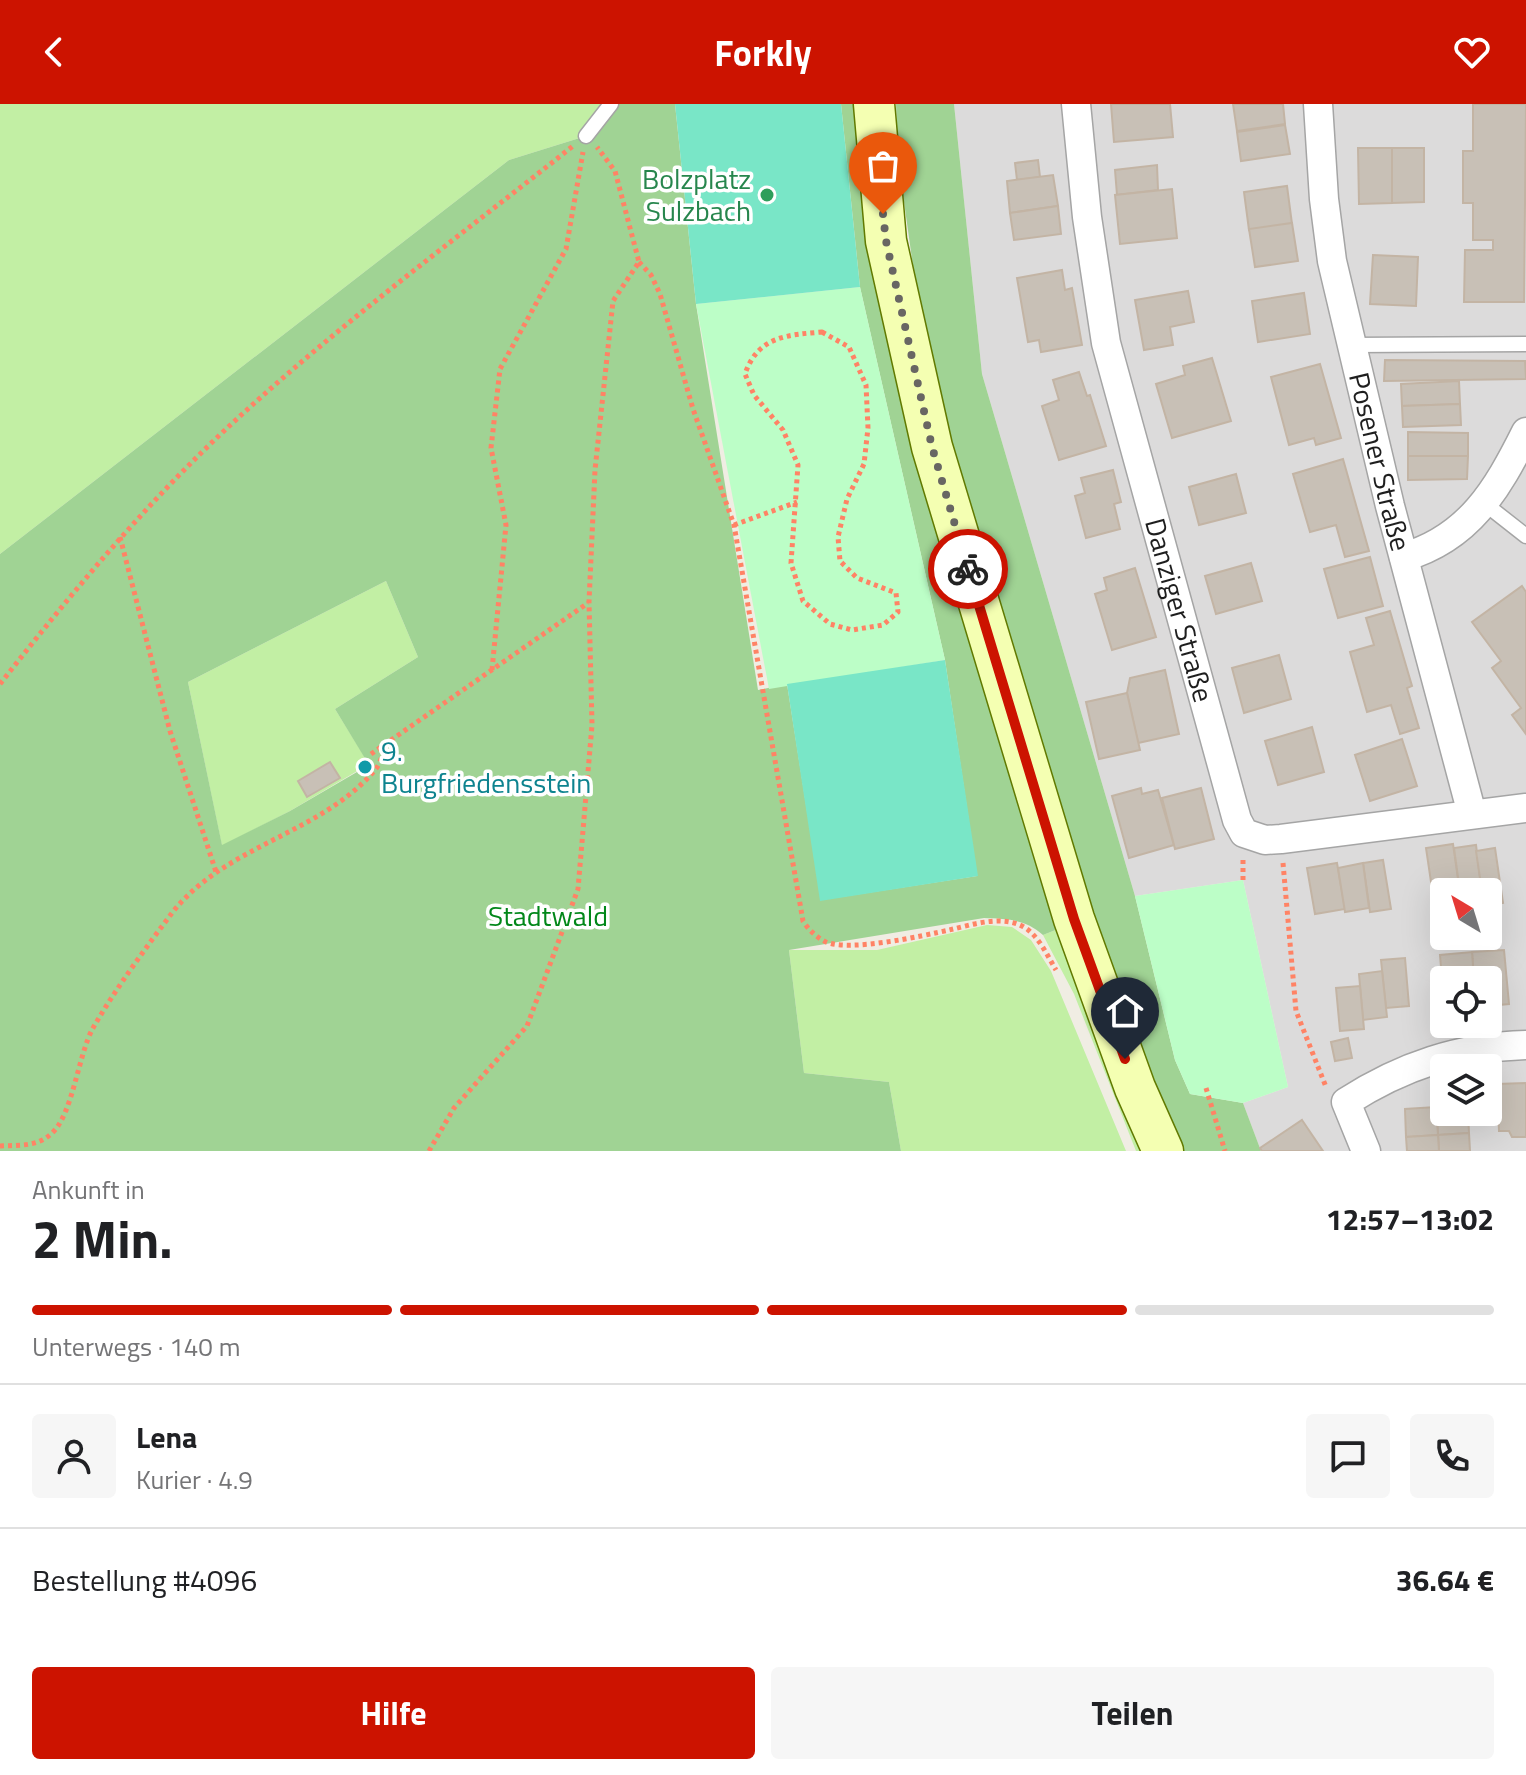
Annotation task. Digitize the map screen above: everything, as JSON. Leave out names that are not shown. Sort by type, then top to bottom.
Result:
[{"type":"main road","points":[[874,104],[886,241],[932,447],[1074,919],[1135,1088],[1163,1151]]},
{"type":"street","name":"Danziger Straße","points":[[1076,104],[1087,217],[1106,343],[1237,820],[1244,833],[1252,838],[1281,839],[1526,808]]},
{"type":"street","name":"Posener Straße","points":[[1318,104],[1330,245],[1404,557],[1472,814]]},
{"type":"street","points":[[1404,557],[1428,550],[1449,537],[1484,503],[1501,481],[1526,432]]},
{"type":"street","points":[[1366,1151],[1346,1102],[1389,1077],[1435,1058],[1469,1049],[1526,1045]]},
{"type":"lane","points":[[586,136],[611,104]]},
{"type":"lane","points":[[1352,345],[1526,344]]},
{"type":"lane","points":[[1484,503],[1526,536]]},
{"type":"path","points":[[586,136],[615,171],[639,262],[651,275],[660,294],[693,409],[734,525],[803,921],[811,932],[828,943],[847,945],[906,939],[983,922],[1021,925],[1035,935],[1061,980]]},
{"type":"path","points":[[0,684],[120,537],[225,431],[325,342],[586,136]]},
{"type":"path","points":[[492,670],[506,525],[491,448],[500,369],[566,249],[586,136]]},
{"type":"path","points":[[429,1151],[454,1108],[527,1026],[578,889],[592,725],[589,602],[595,470],[613,301],[639,262]]},
{"type":"path","points":[[822,332],[849,347],[866,385],[868,428],[864,464],[847,499],[838,537],[840,561],[857,578],[896,593],[898,612],[883,625],[852,630],[830,624],[803,601],[791,563],[797,502],[798,465],[783,430],[754,395],[745,374],[750,359],[759,348],[790,335],[822,332]]},
{"type":"path","points":[[734,525],[797,502]]},
{"type":"path","points":[[120,537],[170,731],[216,872]]},
{"type":"path","points":[[371,754],[589,602]]},
{"type":"path","points":[[0,1146],[40,1143],[55,1132],[65,1112],[92,1030],[175,910],[216,872],[348,795],[376,769],[387,743]]},
{"type":"path","points":[[1281,839],[1296,1011],[1326,1087],[1346,1102]]},
{"type":"path","points":[[1206,1088],[1225,1151]]},
{"type":"shaded area","points":[[954,104],[1526,104],[1526,1151],[1261,1151],[1243,1103],[1288,1087],[1243,880],[1135,896],[982,374]]},
{"type":"green space","points":[[0,104],[609,104],[586,136],[509,160],[0,554]]},
{"type":"green space","name":"Stadtwald","points":[[614,104],[675,104],[696,304],[758,690],[787,684],[821,900],[977,876],[945,660],[860,287],[841,104],[864,104],[1058,929],[1043,935],[1023,923],[984,918],[789,950],[804,1073],[889,1082],[901,1151],[0,1151],[0,554],[509,160],[586,136]],"holes":[[[386,581],[418,657],[335,709],[369,765],[290,811],[222,845],[188,682]]]},
{"type":"green space","name":"Bolzplatz Sulzbach","points":[[675,104],[841,104],[860,287],[696,304]]},
{"type":"green space","points":[[896,104],[954,104],[982,374],[1135,896],[1175,1060],[1190,1094],[1243,1103],[1261,1151],[1179,1151],[1084,905],[942,423],[920,316],[898,159]]},
{"type":"green space","points":[[860,287],[945,660],[769,689],[696,304]]},
{"type":"green space","points":[[386,581],[418,657],[335,709],[369,764],[290,811],[222,846],[188,682]]},
{"type":"green space","points":[[945,660],[978,876],[820,901],[787,684]]},
{"type":"green space","points":[[1243,880],[1288,1087],[1243,1103],[1190,1094],[1175,1060],[1135,896]]},
{"type":"green space","points":[[987,925],[1012,927],[1031,940],[1051,971],[1126,1151],[901,1151],[889,1082],[804,1073],[789,950],[877,950]]},
{"type":"green space","points":[[1058,929],[1144,1151],[1136,1151],[1074,994],[1043,935]]},
{"type":"building","points":[[1111,104],[1170,104],[1173,137],[1114,142]]},
{"type":"building","points":[[1233,104],[1283,104],[1285,124],[1237,131]]},
{"type":"building","points":[[1473,104],[1526,104],[1524,302],[1464,302],[1465,250],[1493,250],[1493,240],[1473,240],[1473,203],[1463,203],[1463,151],[1473,151]]},
{"type":"building","points":[[1285,125],[1290,154],[1241,161],[1237,132]]},
{"type":"building","points":[[1358,148],[1392,148],[1392,203],[1359,204]]},
{"type":"building","points":[[1392,148],[1424,148],[1424,202],[1392,203]]},
{"type":"building","points":[[1038,160],[1040,177],[1017,180],[1015,163]]},
{"type":"building","points":[[1157,165],[1158,190],[1117,195],[1115,170]]},
{"type":"building","points":[[1053,175],[1058,206],[1010,213],[1007,181]]},
{"type":"building","points":[[1287,186],[1292,224],[1249,230],[1244,192]]},
{"type":"building","points":[[1172,189],[1177,238],[1120,244],[1115,195]]},
{"type":"building","points":[[1058,206],[1061,234],[1014,240],[1010,213]]},
{"type":"building","points":[[1292,223],[1298,261],[1255,267],[1249,229]]},
{"type":"building","points":[[1373,255],[1418,257],[1416,306],[1370,304]]},
{"type":"building","points":[[1062,270],[1065,290],[1072,288],[1082,345],[1041,352],[1039,340],[1028,342],[1017,278]]},
{"type":"building","points":[[1188,291],[1194,322],[1170,327],[1173,345],[1144,350],[1135,300]]},
{"type":"building","points":[[1304,293],[1310,334],[1258,342],[1252,301]]},
{"type":"building","points":[[1212,358],[1231,421],[1172,438],[1156,384],[1185,375],[1183,366]]},
{"type":"building","points":[[1385,360],[1525,361],[1526,379],[1384,381]]},
{"type":"building","points":[[1320,364],[1341,438],[1316,445],[1314,438],[1289,445],[1271,377]]},
{"type":"building","points":[[1079,372],[1087,396],[1090,395],[1106,446],[1059,460],[1042,406],[1059,400],[1053,380]]},
{"type":"building","points":[[1459,381],[1460,404],[1402,406],[1401,384]]},
{"type":"building","points":[[1460,404],[1461,425],[1403,427],[1402,406]]},
{"type":"building","points":[[1408,432],[1468,433],[1468,456],[1408,456]]},
{"type":"building","points":[[1408,456],[1468,456],[1467,479],[1408,480]]},
{"type":"building","points":[[1343,459],[1369,551],[1345,557],[1336,525],[1310,532],[1293,474]]},
{"type":"building","points":[[1113,470],[1121,502],[1114,504],[1120,529],[1086,538],[1075,496],[1085,493],[1081,478]]},
{"type":"building","points":[[1236,474],[1246,513],[1199,525],[1189,487]]},
{"type":"building","points":[[1370,557],[1383,606],[1338,618],[1324,569]]},
{"type":"building","points":[[1251,563],[1262,601],[1216,614],[1205,576]]},
{"type":"building","points":[[1135,568],[1156,637],[1112,650],[1095,594],[1107,590],[1104,578]]},
{"type":"building","points":[[1522,586],[1526,592],[1526,734],[1512,715],[1521,708],[1492,668],[1501,661],[1472,622]]},
{"type":"building","points":[[1390,611],[1412,686],[1407,688],[1419,728],[1400,734],[1391,705],[1367,712],[1350,652],[1374,645],[1366,618]]},
{"type":"building","points":[[1279,655],[1291,699],[1244,713],[1232,668]]},
{"type":"building","points":[[1165,670],[1179,734],[1138,743],[1127,693],[1130,678]]},
{"type":"building","points":[[1127,693],[1140,750],[1099,759],[1086,702]]},
{"type":"building","points":[[1312,727],[1324,772],[1278,785],[1265,741]]},
{"type":"building","points":[[1402,739],[1417,786],[1370,801],[1355,755]]},
{"type":"building","points":[[330,762],[340,778],[307,797],[298,781]]},
{"type":"building","points":[[1141,788],[1142,794],[1158,790],[1174,845],[1129,858],[1112,796]]},
{"type":"building","points":[[1201,788],[1214,839],[1175,849],[1162,798]]},
{"type":"building","points":[[1453,844],[1458,878],[1430,878],[1426,848]]},
{"type":"building","points":[[1476,845],[1480,878],[1458,878],[1454,848]]},
{"type":"building","points":[[1495,848],[1499,878],[1480,878],[1476,851]]},
{"type":"building","points":[[1383,860],[1391,909],[1370,912],[1363,863]]},
{"type":"building","points":[[1337,863],[1345,909],[1315,914],[1307,868]]},
{"type":"building","points":[[1363,863],[1369,908],[1345,912],[1338,868]]},
{"type":"building","points":[[1504,950],[1509,1004],[1502,1005],[1502,966],[1473,966],[1472,952]]},
{"type":"building","points":[[1472,952],[1473,966],[1441,966],[1440,955]]},
{"type":"building","points":[[1405,958],[1409,1006],[1386,1008],[1381,960]]},
{"type":"building","points":[[1382,971],[1387,1017],[1363,1020],[1359,974]]},
{"type":"building","points":[[1360,986],[1364,1029],[1340,1031],[1336,988]]},
{"type":"building","points":[[1348,1038],[1352,1058],[1335,1061],[1331,1042]]},
{"type":"building","points":[[1526,1083],[1526,1137],[1512,1137],[1509,1131],[1499,1131],[1499,1126],[1502,1126],[1502,1084]]},
{"type":"building","points":[[1430,1107],[1430,1126],[1437,1126],[1438,1135],[1406,1137],[1405,1109]]},
{"type":"building","points":[[1302,1120],[1323,1151],[1262,1151],[1260,1148]]},
{"type":"building","points":[[1437,1126],[1469,1126],[1469,1133],[1438,1135]]},
{"type":"building","points":[[1469,1133],[1470,1151],[1439,1151],[1438,1135]]},
{"type":"building","points":[[1438,1135],[1439,1151],[1407,1151],[1406,1137]]},
{"type":"way so far","points":[[883,214],[886,241],[932,447],[968,569]]},
{"type":"place","name":"Bolzplatz Sulzbach","points":[[767,195]]},
{"type":"place","name":"9. Burgfriedensstein","points":[[365,767]]},
{"type":"route","points":[[968,569],[1074,919],[1125,1059]]}]
